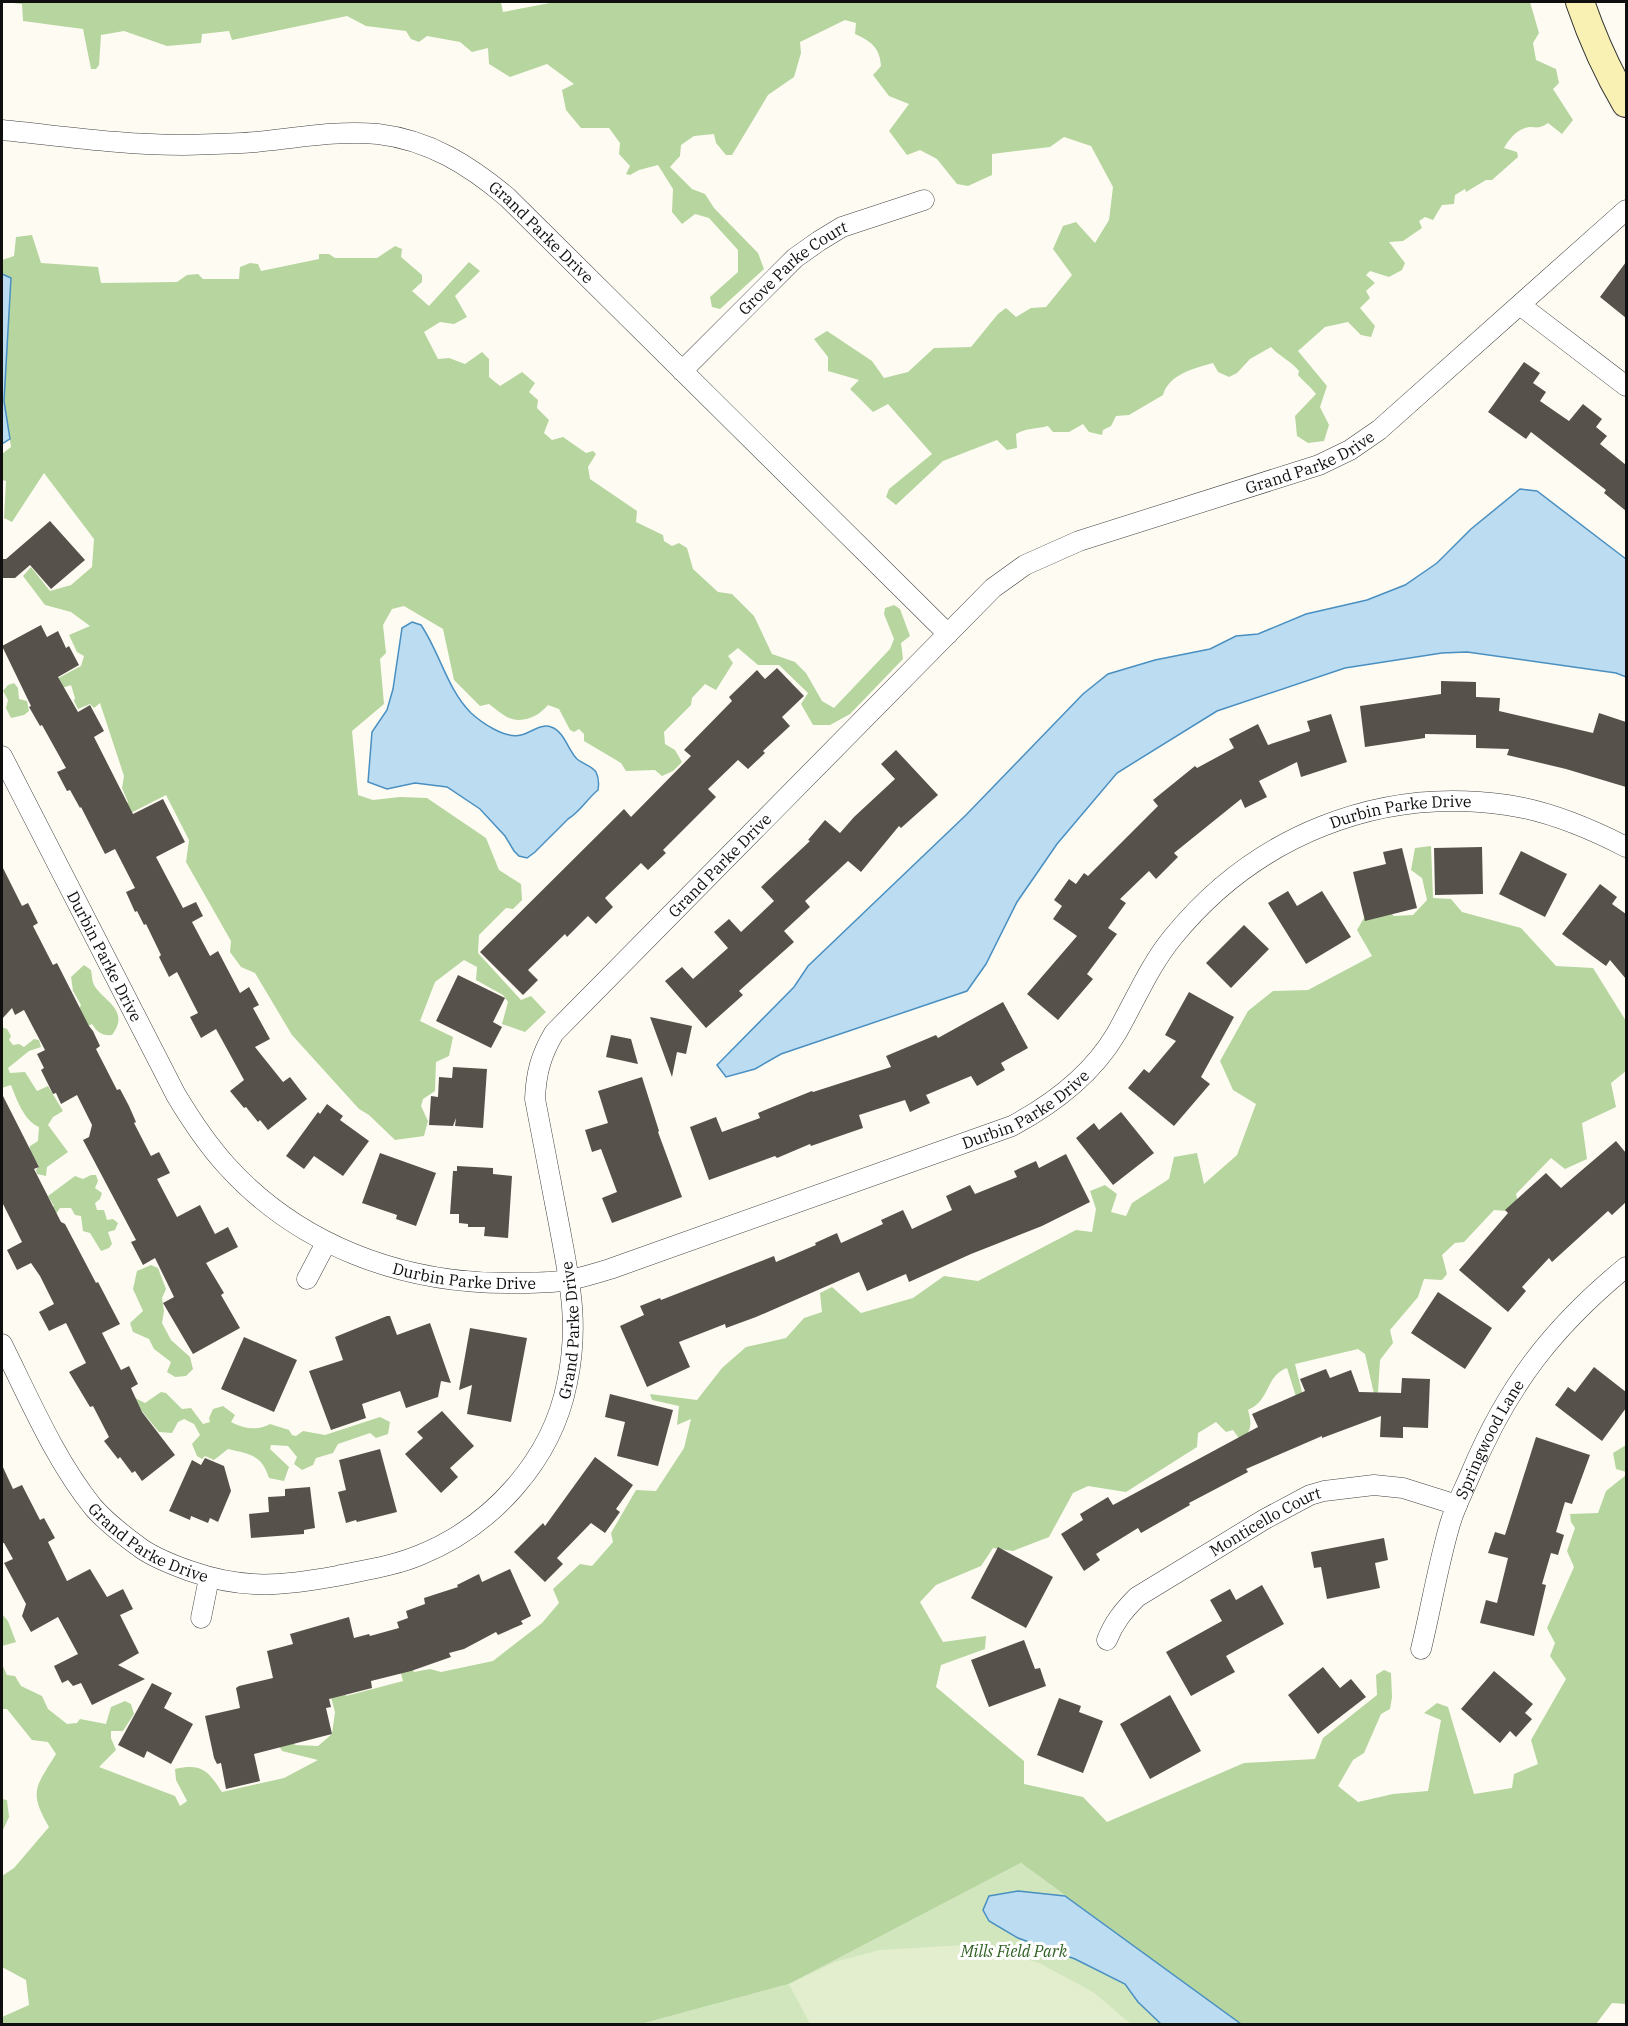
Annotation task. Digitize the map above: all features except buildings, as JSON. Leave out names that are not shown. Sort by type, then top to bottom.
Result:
[{"type":"street","points":[[1580,2],[1611,78],[1626,103]]},
{"type":"street","name":"Grand Parke Drive","points":[[2,130],[182,145],[253,142],[331,134],[378,134],[417,142],[449,156],[479,173],[507,196],[948,634]]},
{"type":"street","name":"Grove Parke Court","points":[[682,371],[795,258],[819,241],[842,227],[924,200]]},
{"type":"street","name":"Grand Parke Drive","points":[[2,1344],[72,1479],[114,1528],[144,1550],[169,1563],[209,1578],[240,1584],[267,1586],[295,1584],[383,1567],[418,1556],[467,1530],[496,1507],[521,1480],[541,1450],[557,1419],[567,1386],[573,1350],[574,1314],[535,1099],[536,1076],[542,1053],[554,1033],[993,588],[1025,565],[1057,550],[1091,537],[1319,465],[1350,450],[1379,430],[1626,210]]},
{"type":"street","points":[[1520,305],[1626,386]]},
{"type":"street","name":"Durbin Parke Drive","points":[[2,756],[176,1095],[200,1133],[227,1167],[293,1224],[326,1243],[364,1260],[403,1272],[444,1280],[516,1284],[569,1280],[610,1269],[1012,1126],[1040,1110],[1070,1088],[1096,1062],[1115,1035],[1152,967],[1172,938],[1203,903],[1231,879],[1265,855],[1301,835],[1348,816],[1389,806],[1421,802],[1467,801],[1509,806],[1549,815],[1593,830],[1626,847]]},
{"type":"street","points":[[307,1279],[326,1243]]},
{"type":"street","name":"Springwood Lane","points":[[1421,1649],[1450,1523],[1479,1453],[1506,1402],[1528,1366],[1556,1332],[1626,1267]]},
{"type":"street","name":"Monticello Court","points":[[1107,1640],[1123,1611],[1137,1597],[1264,1519],[1310,1495],[1344,1487],[1374,1485],[1403,1488],[1457,1505]]},
{"type":"street","points":[[201,1618],[209,1578]]},
{"type":"green space","points":[[3,2],[501,2],[503,12],[555,2],[1530,2],[1539,33],[1533,43],[1536,60],[1556,69],[1559,83],[1553,89],[1573,120],[1562,134],[1548,123],[1541,127],[1521,129],[1504,148],[1517,152],[1518,157],[1492,180],[1486,180],[1466,192],[1465,189],[1455,195],[1454,204],[1442,205],[1433,220],[1425,217],[1419,221],[1422,228],[1403,241],[1389,242],[1405,263],[1402,270],[1389,277],[1370,271],[1366,275],[1375,283],[1366,291],[1370,298],[1360,308],[1375,326],[1371,337],[1361,335],[1348,322],[1325,327],[1298,351],[1327,386],[1320,407],[1329,425],[1324,441],[1308,443],[1297,436],[1295,416],[1316,394],[1298,375],[1299,371],[1296,367],[1271,347],[1250,359],[1237,373],[1229,377],[1218,372],[1213,363],[1183,373],[1171,382],[1163,395],[1129,415],[1116,416],[1111,426],[1103,430],[1102,435],[1089,432],[1083,424],[1069,432],[1053,432],[1048,426],[1016,434],[1017,448],[1007,450],[997,440],[943,461],[896,505],[886,497],[889,489],[932,454],[888,404],[873,412],[850,389],[859,380],[828,371],[828,357],[814,339],[827,331],[872,361],[884,378],[908,372],[934,348],[971,347],[998,314],[1006,308],[1016,317],[1031,308],[1046,307],[1072,275],[1053,249],[1063,226],[1076,222],[1095,243],[1109,220],[1113,187],[1091,146],[1064,137],[1050,147],[992,154],[992,175],[968,186],[957,184],[937,159],[920,150],[907,155],[889,131],[909,104],[889,96],[873,75],[881,66],[877,50],[866,39],[855,34],[856,23],[845,20],[800,42],[801,53],[794,77],[768,95],[732,155],[726,155],[716,143],[714,134],[694,136],[681,145],[680,156],[670,167],[692,189],[705,194],[714,208],[758,253],[764,269],[720,309],[712,307],[710,297],[738,272],[738,250],[709,218],[695,214],[682,224],[672,212],[673,189],[658,165],[630,175],[626,174],[630,166],[619,154],[620,143],[609,128],[581,128],[566,110],[562,90],[574,84],[547,64],[510,77],[489,64],[488,48],[472,52],[460,42],[427,36],[419,42],[411,39],[406,31],[366,26],[347,16],[232,40],[229,31],[202,34],[201,43],[167,46],[124,31],[101,35],[99,65],[96,69],[91,69],[83,29],[23,21],[22,4]]},
{"type":"green space","points":[[32,235],[41,263],[98,267],[101,283],[177,282],[187,275],[198,274],[203,279],[239,279],[240,267],[250,263],[258,264],[261,271],[319,259],[319,254],[329,254],[335,258],[377,258],[395,246],[402,249],[401,257],[422,275],[422,282],[412,291],[429,306],[469,262],[480,271],[455,296],[467,317],[454,324],[440,322],[424,332],[438,359],[449,358],[465,364],[482,352],[489,359],[489,377],[500,386],[522,372],[535,383],[529,392],[538,400],[537,408],[549,420],[544,433],[552,440],[563,437],[586,453],[593,451],[596,454],[588,467],[590,479],[637,511],[636,522],[663,535],[664,541],[672,546],[679,543],[687,548],[693,569],[718,592],[732,594],[754,616],[772,654],[795,662],[806,673],[822,701],[834,708],[890,649],[894,639],[884,614],[885,608],[894,605],[900,609],[910,636],[901,643],[903,659],[850,714],[830,725],[813,725],[801,704],[808,693],[779,665],[758,665],[738,648],[728,656],[733,663],[716,690],[705,684],[692,698],[691,705],[664,732],[665,744],[675,750],[682,762],[673,771],[662,776],[655,770],[626,771],[621,763],[584,741],[584,734],[579,729],[574,732],[570,730],[559,709],[548,705],[536,715],[515,720],[506,717],[489,704],[480,706],[454,680],[443,629],[404,606],[392,609],[383,625],[386,653],[380,659],[384,704],[352,731],[358,795],[373,800],[400,797],[427,798],[486,838],[499,870],[521,884],[522,900],[513,909],[506,908],[479,935],[478,953],[521,1000],[531,996],[546,1012],[525,1032],[502,1024],[508,1002],[503,995],[476,980],[477,967],[464,960],[435,982],[420,1021],[453,1037],[449,1056],[436,1062],[435,1091],[423,1099],[421,1106],[428,1121],[424,1136],[395,1140],[369,1115],[359,1109],[292,1035],[255,973],[241,967],[230,952],[231,941],[186,862],[189,840],[166,795],[125,816],[121,808],[128,802],[122,788],[124,776],[100,703],[94,708],[90,704],[78,709],[71,685],[56,690],[47,684],[81,666],[84,656],[77,652],[69,635],[90,626],[71,612],[45,605],[23,576],[31,567],[50,591],[71,585],[92,567],[94,539],[44,473],[12,522],[4,518],[6,481],[2,480],[2,454],[11,447],[4,401],[11,278],[2,274],[2,260],[14,256],[16,237]]},
{"type":"green space","points":[[14,683],[18,688],[19,699],[27,701],[29,711],[24,715],[11,718],[6,708],[8,700],[3,691],[8,685]]},
{"type":"green space","points":[[1431,846],[1433,898],[1451,899],[1462,912],[1521,928],[1556,966],[1593,968],[1626,1021],[1626,1071],[1611,1083],[1616,1107],[1582,1123],[1587,1159],[1565,1169],[1551,1158],[1516,1194],[1518,1202],[1507,1211],[1494,1210],[1464,1242],[1455,1243],[1442,1255],[1447,1274],[1442,1280],[1424,1279],[1418,1297],[1390,1330],[1393,1343],[1380,1360],[1378,1392],[1374,1394],[1365,1354],[1358,1349],[1295,1364],[1311,1428],[1305,1425],[1287,1368],[1275,1377],[1261,1400],[1248,1410],[1250,1427],[1241,1441],[1233,1430],[1226,1432],[1216,1422],[1198,1433],[1197,1447],[1126,1492],[1088,1486],[1073,1493],[1049,1537],[1013,1551],[993,1548],[981,1566],[936,1585],[920,1602],[943,1642],[986,1636],[985,1649],[941,1665],[936,1687],[1024,1761],[1024,1784],[1083,1797],[1107,1822],[1244,1763],[1315,1759],[1323,1738],[1377,1695],[1376,1675],[1384,1670],[1391,1673],[1390,1709],[1381,1714],[1364,1753],[1353,1760],[1338,1786],[1358,1802],[1393,1794],[1428,1791],[1441,1720],[1424,1713],[1437,1703],[1448,1707],[1474,1794],[1512,1788],[1514,1774],[1538,1764],[1531,1740],[1566,1679],[1550,1656],[1555,1643],[1547,1628],[1574,1567],[1567,1551],[1575,1528],[1570,1514],[1598,1513],[1606,1491],[1626,1475],[1626,2004],[1612,2003],[1596,2024],[1241,2024],[1021,1863],[789,1984],[641,2024],[2,2024],[2,2017],[29,2005],[26,1980],[2,1967],[2,1876],[14,1868],[49,1827],[38,1805],[37,1789],[56,1754],[48,1742],[32,1740],[7,1709],[2,1709],[2,1664],[7,1675],[15,1676],[21,1686],[42,1696],[48,1709],[67,1724],[77,1723],[80,1719],[106,1724],[111,1707],[125,1701],[131,1704],[134,1714],[123,1731],[111,1731],[116,1750],[99,1767],[175,1796],[180,1806],[187,1801],[176,1780],[175,1769],[192,1767],[203,1770],[222,1792],[284,1778],[318,1760],[282,1751],[272,1733],[287,1728],[295,1745],[318,1746],[332,1734],[335,1712],[323,1668],[336,1667],[346,1696],[403,1681],[395,1652],[404,1648],[414,1672],[430,1669],[441,1672],[493,1661],[542,1623],[559,1603],[553,1589],[580,1564],[592,1566],[613,1542],[611,1533],[636,1490],[656,1491],[684,1448],[691,1419],[677,1425],[679,1406],[652,1400],[650,1394],[697,1400],[722,1368],[746,1347],[786,1338],[804,1318],[822,1312],[820,1293],[832,1287],[861,1313],[913,1298],[944,1276],[978,1281],[1076,1230],[1092,1232],[1096,1209],[1090,1191],[1105,1185],[1117,1194],[1111,1212],[1126,1216],[1132,1203],[1169,1179],[1174,1157],[1197,1153],[1204,1184],[1237,1155],[1256,1104],[1233,1090],[1220,1061],[1248,1011],[1273,991],[1308,990],[1372,956],[1357,930],[1364,918],[1391,913],[1394,916],[1413,915],[1427,900],[1422,878],[1411,870],[1415,848]]},
{"type":"green space","points":[[84,965],[91,970],[92,980],[98,991],[117,1012],[117,1026],[112,1035],[100,1033],[92,1024],[86,1027],[79,1009],[81,1005],[73,991],[71,977]]},
{"type":"green space","points":[[2,1027],[7,1029],[11,1036],[9,1040],[13,1045],[19,1044],[24,1047],[34,1039],[39,1040],[41,1047],[29,1051],[8,1068],[10,1073],[25,1072],[37,1091],[48,1086],[63,1111],[53,1117],[48,1125],[68,1152],[47,1167],[46,1176],[37,1174],[36,1170],[39,1166],[29,1150],[30,1146],[38,1141],[39,1127],[25,1115],[11,1085],[2,1088]]},
{"type":"green space","points":[[96,1175],[98,1181],[95,1188],[102,1193],[100,1199],[95,1203],[97,1210],[104,1210],[107,1220],[113,1219],[118,1223],[115,1230],[108,1232],[112,1244],[101,1251],[90,1233],[83,1231],[81,1216],[75,1215],[71,1208],[60,1208],[56,1214],[48,1209],[54,1206],[48,1196],[75,1176],[83,1179]]},
{"type":"green space","points":[[151,1265],[158,1268],[166,1289],[162,1298],[164,1311],[162,1323],[171,1340],[190,1357],[193,1369],[186,1376],[175,1377],[167,1372],[171,1362],[154,1349],[149,1339],[133,1332],[130,1323],[143,1311],[133,1289],[137,1271]]},
{"type":"green space","points":[[161,1392],[166,1393],[182,1409],[191,1408],[203,1424],[210,1422],[209,1418],[213,1409],[223,1406],[235,1415],[231,1422],[246,1428],[270,1424],[289,1430],[292,1435],[296,1436],[303,1431],[325,1435],[380,1417],[390,1422],[388,1434],[376,1438],[370,1433],[338,1444],[333,1453],[316,1458],[313,1465],[302,1470],[294,1464],[297,1457],[288,1446],[271,1445],[270,1449],[289,1467],[284,1481],[269,1478],[259,1460],[243,1452],[228,1449],[214,1460],[205,1456],[202,1459],[197,1456],[192,1444],[200,1435],[194,1424],[184,1419],[178,1422],[172,1433],[159,1432],[141,1410],[110,1434],[135,1398],[145,1403]]},
{"type":"green space","points":[[1626,1445],[1626,1472],[1616,1469],[1613,1453]]},
{"type":"green space","points":[[2,1614],[8,1621],[16,1642],[2,1646]]},
{"type":"green space","points":[[2,1799],[7,1800],[9,1817],[2,1832]]},
{"type":"green space","name":"Mills Field Park","points":[[1021,1863],[1241,2024],[641,2024],[789,1984]]},
{"type":"green space","points":[[964,1945],[1037,1962],[1093,1992],[1131,2024],[810,2024],[789,1984],[835,1962],[880,1950]]},
{"type":"water","points":[[2,274],[11,278],[4,401],[10,439],[2,444]]},
{"type":"water","points":[[1520,489],[1537,491],[1626,559],[1626,677],[1616,673],[1467,652],[1442,653],[1345,668],[1217,711],[1117,773],[1057,844],[1017,902],[986,964],[967,991],[781,1054],[755,1069],[726,1077],[717,1065],[794,987],[808,966],[966,815],[1083,694],[1108,674],[1155,660],[1210,649],[1236,636],[1258,634],[1306,614],[1367,600],[1405,585],[1437,563],[1471,529]]},
{"type":"water","points":[[412,622],[421,625],[456,693],[471,713],[487,725],[508,735],[521,735],[544,726],[551,727],[559,732],[577,759],[592,768],[598,776],[598,790],[527,858],[519,856],[514,851],[505,836],[480,809],[447,787],[415,783],[387,789],[368,782],[372,732],[387,710],[393,689],[402,628]]},
{"type":"water","points":[[1018,1891],[1065,1896],[1241,2024],[1161,2024],[1138,2002],[1125,1984],[1075,1959],[1018,1938],[989,1921],[983,1910],[989,1896]]}]
